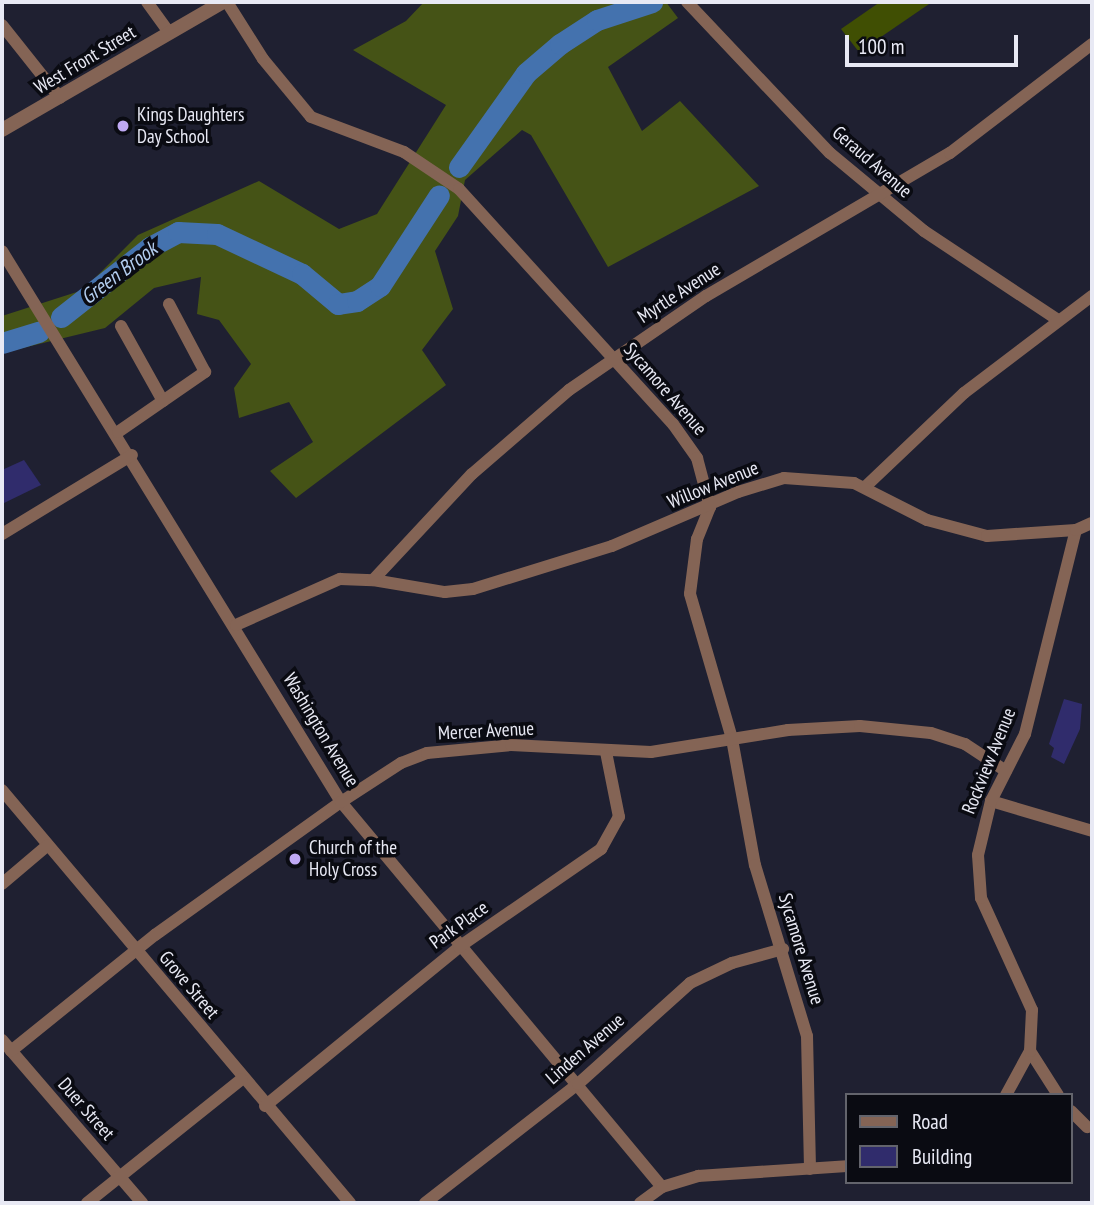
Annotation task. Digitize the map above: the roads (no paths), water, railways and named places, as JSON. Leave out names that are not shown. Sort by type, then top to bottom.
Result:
[{"type":"street","points":[[147,2],[169,32]]},
{"type":"street","name":"West Front Street","points":[[2,130],[225,2]]},
{"type":"street","name":"Sycamore Avenue","points":[[225,2],[263,59],[311,117],[404,152],[459,189],[688,441],[710,507],[697,539],[690,594],[732,739],[749,843],[807,1036],[810,1169]]},
{"type":"street","name":"Geraud Avenue","points":[[690,6],[830,153],[979,271],[1058,320]]},
{"type":"street","points":[[2,25],[60,98]]},
{"type":"street","name":"Myrtle Avenue","points":[[373,580],[505,442],[614,360],[706,296],[950,153],[1092,44]]},
{"type":"street","name":"Washington Avenue","points":[[2,251],[118,432],[341,802],[459,947],[578,1084],[662,1187]]},
{"type":"street","points":[[1092,296],[964,393],[865,487],[927,520],[965,531],[1053,536],[1092,523]]},
{"type":"street","points":[[118,432],[205,372],[169,304]]},
{"type":"street","points":[[121,326],[163,401]]},
{"type":"street","points":[[2,534],[132,456]]},
{"type":"street","name":"Willow Avenue","points":[[373,580],[445,592],[473,589],[527,575],[784,478],[865,487]]},
{"type":"street","name":"Rockview Avenue","points":[[1030,1051],[1028,998],[981,898],[978,855],[991,802],[1025,734],[1076,530]]},
{"type":"street","points":[[236,625],[340,579],[373,580]]},
{"type":"street","name":"Mercer Avenue","points":[[11,1051],[136,951],[341,802],[401,763],[427,753],[511,746],[651,752],[825,726],[898,727],[965,744],[1006,771]]},
{"type":"street","name":"Park Place","points":[[265,1105],[459,947],[608,841],[619,798],[606,752]]},
{"type":"street","name":"Grove Street","points":[[2,790],[242,1079],[350,1203]]},
{"type":"street","points":[[991,802],[1092,831]]},
{"type":"street","points":[[2,884],[48,845]]},
{"type":"street","name":"Linden Avenue","points":[[425,1203],[578,1084],[690,983],[732,963],[783,949]]},
{"type":"street","name":"Duer Street","points":[[2,1040],[142,1203]]},
{"type":"street","points":[[1007,1093],[1030,1051],[1057,1093]]},
{"type":"street","points":[[87,1203],[242,1079]]},
{"type":"street","points":[[1073,1113],[1090,1127]]},
{"type":"street","points":[[640,1203],[662,1187],[698,1176],[846,1166]]},
{"type":"waterway","name":"Green Brook","points":[[459,167],[526,73],[560,44],[597,20],[652,2]]},
{"type":"waterway","name":"Green Brook","points":[[61,317],[150,247],[178,232],[217,234],[302,274],[338,304],[357,301],[380,286],[439,195]]},
{"type":"waterway","name":"Green Brook","points":[[2,343],[39,332]]},
{"type":"place","name":"Kings Daughters Day School","points":[[123,126]]},
{"type":"place","name":"Church of the Holy Cross","points":[[295,859]]}]
